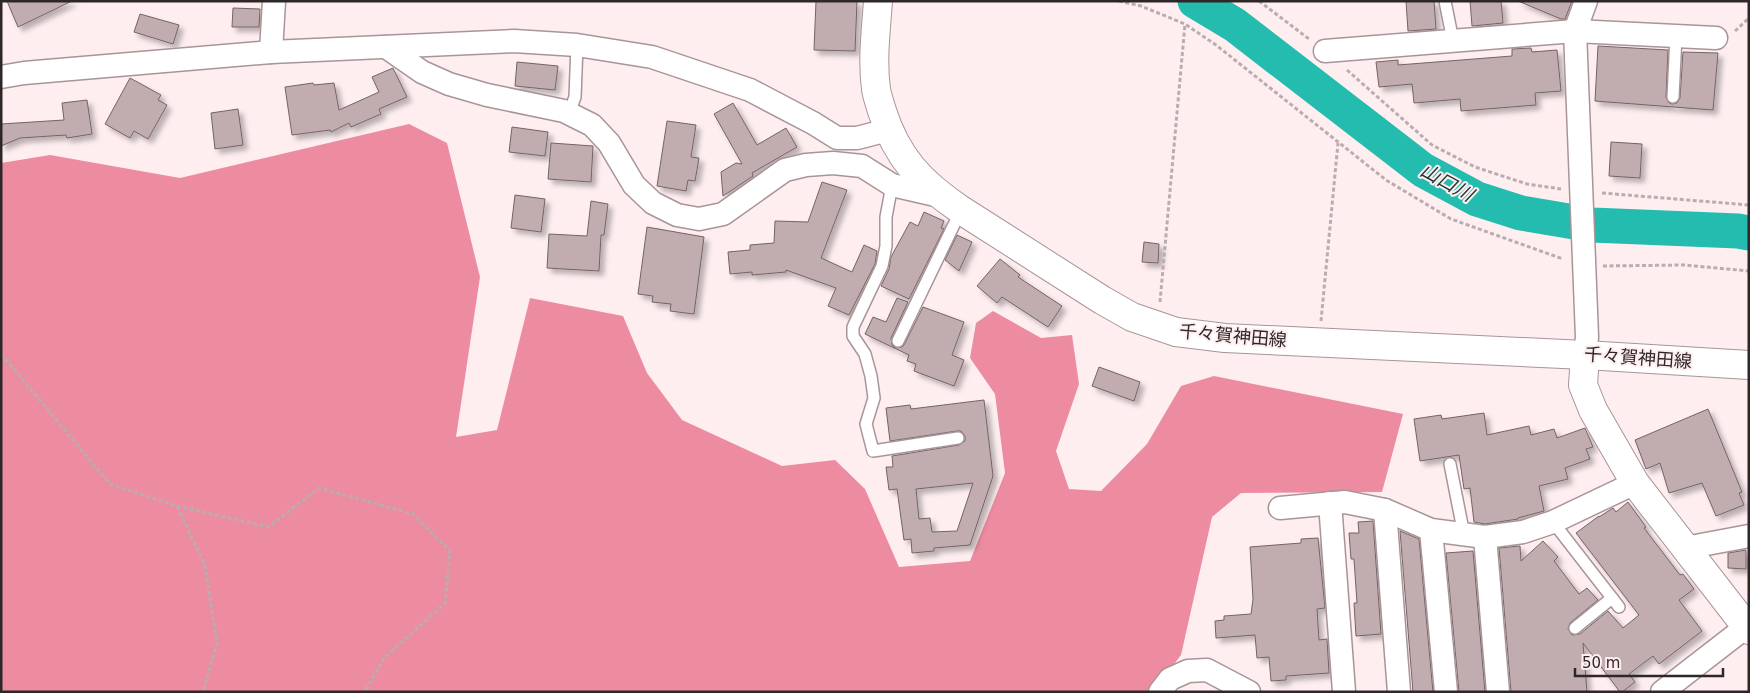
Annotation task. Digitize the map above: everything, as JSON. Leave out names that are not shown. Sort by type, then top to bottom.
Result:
[{"type":"main road","name":"千々賀神田線","points":[[878,1],[875,43],[876,89],[888,130],[909,164],[921,179],[950,203],[1102,300],[1132,317],[1176,332],[1225,338],[1585,355],[1749,365]]},
{"type":"main road","points":[[1585,355],[1583,385],[1590,402],[1635,483],[1747,628]]},
{"type":"street","points":[[271,52],[274,1]]},
{"type":"street","points":[[1585,355],[1587,337],[1575,31],[1586,1]]},
{"type":"street","points":[[1325,51],[1575,31],[1716,38]]},
{"type":"street","points":[[1,77],[24,73],[271,52],[514,41],[577,45],[652,57],[750,90],[813,123],[836,138],[858,138],[888,130]]},
{"type":"street","points":[[386,47],[422,72],[449,84],[487,95],[564,110],[592,125],[609,143],[634,185],[652,203],[677,215],[699,219],[723,214],[785,170],[806,165],[834,163],[862,166],[892,185],[950,203]]},
{"type":"street","points":[[1280,508],[1344,502],[1385,510],[1431,530],[1474,536],[1524,532],[1553,522],[1635,483]]},
{"type":"street","points":[[1330,503],[1344,692]]},
{"type":"street","points":[[1385,510],[1399,692]]},
{"type":"street","points":[[1431,530],[1446,692]]},
{"type":"street","points":[[1474,536],[1498,692]]},
{"type":"street","points":[[1685,548],[1749,536]]},
{"type":"street","points":[[1662,692],[1747,628]]},
{"type":"street","points":[[1160,692],[1170,679],[1188,671],[1207,670],[1249,692]]},
{"type":"lane","points":[[1445,1],[1452,41]]},
{"type":"lane","points":[[1673,97],[1676,36]]},
{"type":"lane","points":[[564,110],[572,105],[575,98],[577,45]]},
{"type":"lane","points":[[836,138],[862,166]]},
{"type":"lane","points":[[892,185],[886,217],[886,246],[882,266],[854,327],[853,336],[865,354],[872,376],[874,398],[866,424],[873,451],[958,438]]},
{"type":"lane","points":[[898,341],[950,203]]},
{"type":"lane","points":[[1450,464],[1474,536]]},
{"type":"lane","points":[[1553,522],[1616,603],[1575,628]]},
{"type":"path","points":[[1119,1],[1141,6],[1185,24],[1216,45],[1386,180],[1451,219],[1583,266],[1684,265],[1749,271]]},
{"type":"path","points":[[1259,1],[1325,51],[1432,145],[1475,167],[1526,184],[1580,191],[1749,205]]},
{"type":"path","points":[[1158,326],[1185,24]]},
{"type":"path","points":[[1319,342],[1338,142]]},
{"type":"path","points":[[1,354],[110,484],[177,506],[268,527],[318,488],[412,514],[450,551],[445,603],[384,658],[365,692]]},
{"type":"path","points":[[177,506],[205,565],[217,642],[203,692]]},
{"type":"shaded area","points":[[409,124],[447,143],[480,277],[456,437],[497,430],[530,298],[623,316],[647,373],[682,420],[782,466],[835,460],[865,489],[899,567],[970,561],[1005,473],[995,394],[970,358],[976,323],[993,311],[1041,338],[1072,335],[1079,384],[1056,451],[1069,489],[1101,491],[1147,444],[1181,386],[1214,376],[1403,414],[1382,492],[1241,493],[1212,517],[1181,655],[1153,692],[1,692],[1,163],[50,155],[180,178]]},
{"type":"building","points":[[7,1],[72,1],[18,27]]},
{"type":"building","points":[[816,1],[857,1],[855,51],[814,50]]},
{"type":"building","points":[[1406,1],[1434,1],[1436,29],[1408,31]]},
{"type":"building","points":[[1470,1],[1501,1],[1503,23],[1472,26]]},
{"type":"building","points":[[1518,1],[1572,1],[1565,19],[1561,19]]},
{"type":"building","points":[[233,8],[260,9],[259,27],[232,27]]},
{"type":"building","points":[[140,14],[179,25],[173,44],[134,32]]},
{"type":"building","points":[[1598,46],[1668,50],[1666,97],[1669,103],[1672,104],[1677,103],[1680,98],[1683,52],[1718,53],[1713,110],[1595,101]]},
{"type":"building","points":[[1531,48],[1532,52],[1557,50],[1561,91],[1535,93],[1536,105],[1461,111],[1460,99],[1414,103],[1412,84],[1379,87],[1376,62],[1398,60],[1398,65],[1512,56],[1512,49]]},
{"type":"building","points":[[517,62],[558,66],[555,90],[515,86]]},
{"type":"building","points":[[393,68],[407,97],[379,109],[381,114],[351,127],[349,123],[331,132],[330,130],[292,135],[285,87],[313,83],[314,85],[334,83],[339,110],[379,92],[372,77]]},
{"type":"building","points":[[130,78],[161,95],[158,100],[167,105],[148,139],[134,131],[130,138],[105,124]]},
{"type":"building","points":[[87,100],[92,134],[67,138],[66,135],[20,138],[1,146],[1,124],[64,120],[62,103]]},
{"type":"building","points":[[733,103],[757,145],[786,128],[797,147],[752,173],[753,176],[723,196],[721,172],[736,163],[742,164],[714,114]]},
{"type":"building","points":[[238,109],[243,145],[215,149],[211,113]]},
{"type":"building","points":[[667,121],[696,125],[691,157],[699,158],[695,181],[688,180],[686,191],[657,186]]},
{"type":"building","points":[[512,127],[548,132],[545,156],[509,152]]},
{"type":"building","points":[[1611,142],[1642,144],[1640,178],[1609,176]]},
{"type":"building","points":[[551,143],[593,146],[591,182],[548,179]]},
{"type":"building","points":[[822,182],[847,190],[821,258],[852,272],[864,245],[877,251],[875,264],[849,315],[828,306],[836,288],[786,270],[786,272],[752,275],[752,272],[730,274],[728,252],[750,250],[750,245],[774,243],[775,221],[808,222]]},
{"type":"building","points":[[515,195],[545,199],[541,232],[511,228]]},
{"type":"building","points":[[591,201],[608,204],[604,235],[601,235],[599,271],[547,268],[549,234],[587,236]]},
{"type":"building","points":[[924,212],[944,221],[941,228],[944,229],[909,299],[881,286],[889,269],[891,257],[910,222],[918,226]]},
{"type":"building","points":[[647,227],[704,237],[694,314],[670,311],[671,304],[652,302],[653,296],[638,294]]},
{"type":"building","points":[[957,235],[972,242],[959,271],[945,260]]},
{"type":"building","points":[[1144,242],[1159,244],[1158,263],[1142,262]]},
{"type":"building","points":[[1000,259],[1020,275],[1018,277],[1062,306],[1048,327],[1002,297],[997,303],[977,286]]},
{"type":"building","points":[[897,298],[908,302],[891,338],[892,345],[895,348],[904,345],[923,307],[964,322],[952,355],[964,360],[954,386],[914,371],[916,364],[907,361],[909,355],[865,334],[873,317],[886,322]]},
{"type":"building","points":[[1099,367],[1140,382],[1134,401],[1092,386]]},
{"type":"building","points":[[984,400],[993,476],[970,545],[934,548],[934,551],[912,553],[911,539],[904,540],[897,489],[889,490],[886,467],[893,467],[892,456],[959,445],[965,441],[965,436],[961,431],[957,431],[890,441],[886,408],[910,405],[911,409]],"holes":[[[973,483],[957,531],[932,532],[930,518],[919,519],[916,489]]]},
{"type":"building","points":[[1708,409],[1742,492],[1739,493],[1744,505],[1716,516],[1702,483],[1669,493],[1660,463],[1646,469],[1635,440]]},
{"type":"building","points":[[1484,413],[1487,435],[1529,426],[1531,435],[1554,429],[1557,438],[1585,428],[1593,447],[1586,449],[1590,459],[1565,468],[1568,479],[1539,486],[1544,511],[1518,519],[1485,524],[1474,522],[1470,488],[1464,489],[1459,455],[1420,461],[1414,419],[1441,415],[1442,419]]},
{"type":"building","points":[[1628,502],[1646,527],[1644,528],[1680,575],[1683,574],[1694,589],[1679,600],[1702,631],[1659,664],[1653,656],[1629,674],[1635,682],[1622,692],[1620,692],[1583,643],[1587,692],[1511,692],[1499,548],[1520,546],[1521,561],[1543,541],[1558,557],[1554,561],[1579,594],[1587,588],[1598,600],[1570,623],[1568,629],[1572,635],[1580,634],[1608,611],[1623,628],[1639,615],[1576,533],[1599,516],[1613,508],[1616,512]]},
{"type":"building","points":[[1373,521],[1381,634],[1356,636],[1354,603],[1357,603],[1354,559],[1351,559],[1349,533],[1359,533],[1358,522]]},
{"type":"building","points":[[1400,531],[1419,539],[1433,692],[1413,692]]},
{"type":"building","points":[[1318,538],[1325,608],[1317,609],[1319,640],[1327,639],[1329,673],[1286,676],[1286,680],[1271,681],[1269,657],[1257,658],[1255,635],[1216,638],[1215,621],[1224,620],[1224,616],[1251,614],[1253,599],[1250,547],[1301,543],[1301,539]]},
{"type":"building","points":[[1746,550],[1746,569],[1728,568],[1728,553]]},
{"type":"building","points":[[1473,551],[1485,692],[1459,692],[1446,553]]},
{"type":"waterway","name":"山口川","points":[[1195,1],[1235,25],[1423,170],[1477,199],[1521,213],[1592,225],[1749,233]]}]
